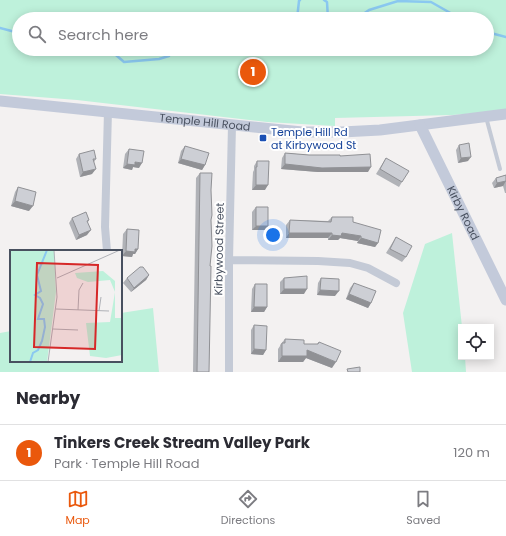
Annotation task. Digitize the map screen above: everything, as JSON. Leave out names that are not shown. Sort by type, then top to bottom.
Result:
[{"type":"main road","name":"Temple Hill Road","points":[[0,101],[302,132],[380,130],[506,114]]},
{"type":"main road","name":"Kirby Road","points":[[420,125],[506,300]]},
{"type":"street","points":[[107,250],[105,228],[108,111]]},
{"type":"street","name":"Kirbywood Street","points":[[229,372],[229,260],[232,125]]},
{"type":"street","points":[[229,260],[318,261],[350,263],[368,268],[396,283]]},
{"type":"lane","points":[[485,117],[500,169]]},
{"type":"green space","points":[[0,0],[506,0],[506,111],[452,115],[335,118],[335,126],[267,122],[77,100],[0,94]]},
{"type":"green space","points":[[452,233],[462,324],[458,324],[458,360],[465,360],[466,372],[412,372],[403,313],[425,244]]},
{"type":"green space","points":[[153,308],[159,372],[0,372],[0,333],[10,331],[10,362],[122,362],[122,313]]},
{"type":"building","points":[[469,143],[471,157],[461,158],[459,145]]},
{"type":"building","points":[[185,146],[209,153],[205,165],[181,159]]},
{"type":"building","points":[[129,149],[144,151],[142,163],[135,162],[135,165],[127,164]]},
{"type":"building","points":[[94,150],[96,159],[93,159],[96,169],[83,172],[79,154]]},
{"type":"building","points":[[285,153],[340,156],[370,154],[371,167],[322,168],[285,164]]},
{"type":"building","points":[[386,158],[409,171],[402,182],[380,169]]},
{"type":"building","points":[[257,161],[269,161],[268,185],[256,185]]},
{"type":"building","points":[[200,173],[212,173],[209,372],[197,372]]},
{"type":"building","points":[[506,175],[506,181],[497,183],[496,178]]},
{"type":"building","points":[[18,187],[36,192],[33,206],[15,201]]},
{"type":"building","points":[[256,207],[268,207],[268,226],[256,226]]},
{"type":"building","points":[[86,212],[89,220],[87,221],[91,230],[79,235],[72,218]]},
{"type":"building","points":[[332,217],[353,217],[353,222],[381,230],[378,243],[361,238],[361,236],[342,233],[341,236],[332,235],[332,233],[289,233],[290,220],[331,222]]},
{"type":"building","points":[[127,229],[139,230],[138,249],[135,249],[135,252],[126,251]]},
{"type":"building","points":[[396,237],[412,246],[406,257],[390,249]]},
{"type":"building","points":[[140,267],[143,267],[149,275],[134,288],[127,278]]},
{"type":"building","points":[[307,276],[307,289],[284,289],[284,278]]},
{"type":"building","points":[[321,278],[339,279],[339,291],[320,290]]},
{"type":"building","points":[[354,283],[376,291],[371,303],[349,294]]},
{"type":"building","points":[[255,284],[267,284],[267,307],[254,307]]},
{"type":"building","points":[[254,325],[267,326],[266,350],[254,349]]},
{"type":"building","points":[[285,339],[304,340],[304,344],[318,344],[319,342],[341,351],[336,362],[307,350],[307,356],[282,356],[282,343],[285,343]]},
{"type":"building","points":[[360,367],[360,372],[348,372],[347,369]]},
{"type":"waterway","points":[[298,12],[300,0]]},
{"type":"waterway","points":[[324,0],[327,2],[328,12]]},
{"type":"waterway","points":[[366,12],[398,1],[431,2],[449,12]]},
{"type":"waterway","points":[[0,28],[12,31]]},
{"type":"waterway","points":[[494,34],[506,37]]},
{"type":"waterway","points":[[117,56],[124,62],[159,59],[169,56]]},
{"type":"place","name":"Tinkers Creek Stream Valley Park","points":[[253,72]]},
{"type":"place","name":"Temple Hill Rd at Kirbywood St","points":[[263,138]]}]
